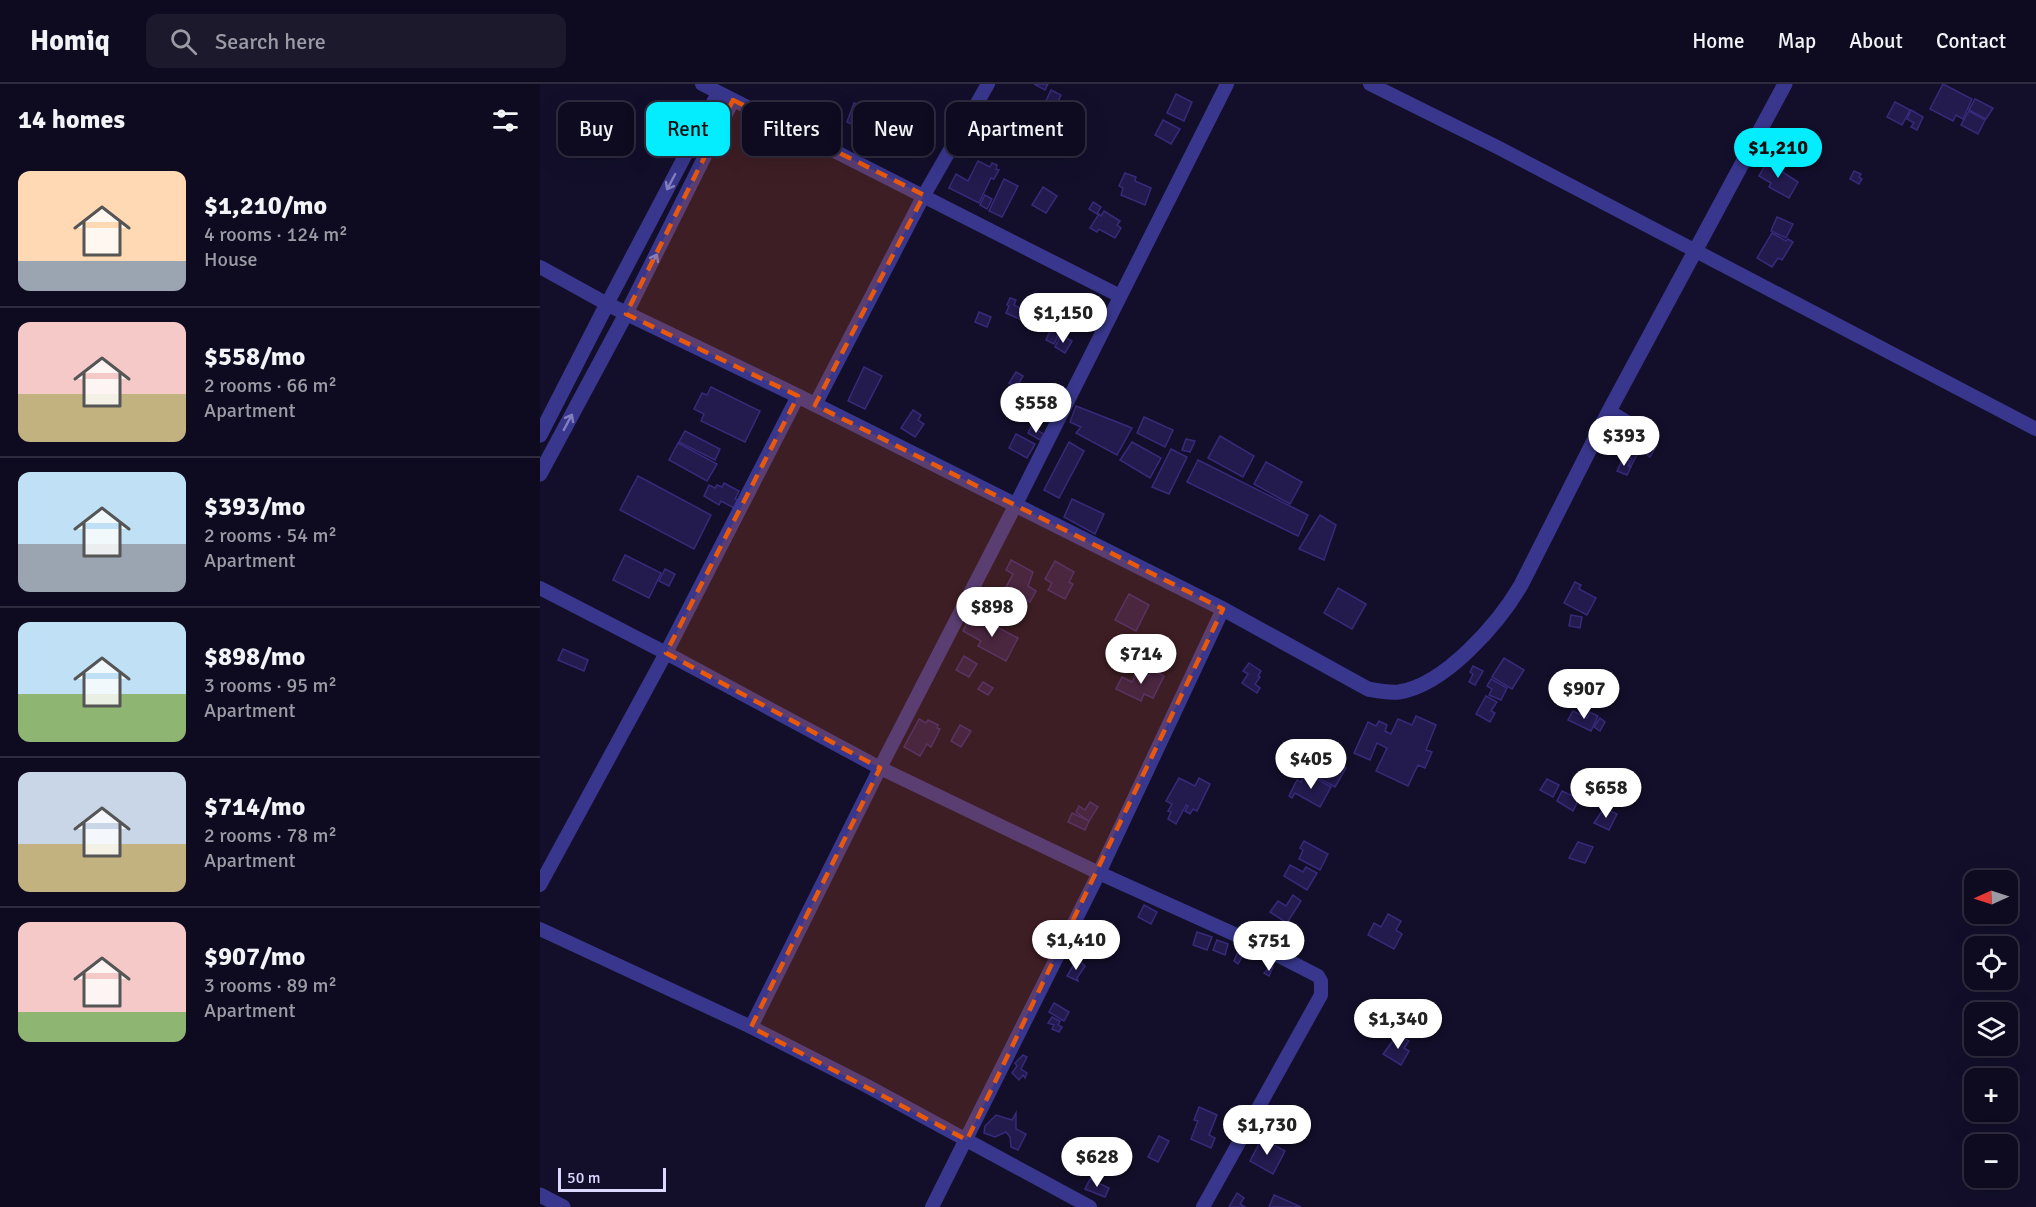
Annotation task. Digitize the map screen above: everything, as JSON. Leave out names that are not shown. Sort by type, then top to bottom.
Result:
[{"type":"street","points":[[702,84],[1120,296]]},
{"type":"street","points":[[815,405],[924,195],[988,84]]},
{"type":"street","points":[[751,1027],[1227,84]]},
{"type":"street","points":[[1370,84],[2036,429]]},
{"type":"street","points":[[540,267],[626,314],[798,396],[1223,609],[1368,689],[1385,693],[1402,692],[1432,680],[1461,657],[1508,608],[1609,411],[1785,84]]},
{"type":"street","points":[[540,435],[718,93]]},
{"type":"street","points":[[540,474],[626,314],[733,100]]},
{"type":"street","points":[[540,885],[666,653],[798,396]]},
{"type":"street","points":[[1609,411],[1638,429]]},
{"type":"street","points":[[540,588],[880,768],[1099,873],[1254,943],[1318,976],[1321,981],[1321,995],[1203,1207]]},
{"type":"street","points":[[932,1207],[1099,873],[1223,609]]},
{"type":"street","points":[[542,935],[751,1027],[1090,1207]]},
{"type":"street","points":[[540,1195],[563,1207]]},
{"type":"highlighted area","points":[[733,100],[924,195],[815,405],[1223,609],[967,1140],[751,1027],[880,768],[666,653],[798,396],[626,314]]},
{"type":"building","points":[[1034,84],[1048,84],[1045,90]]},
{"type":"building","points":[[1943,84],[1972,99],[1963,119],[1956,115],[1953,121],[1930,109]]},
{"type":"building","points":[[1051,90],[1061,95],[1058,102],[1046,101]]},
{"type":"building","points":[[1176,94],[1192,102],[1184,121],[1167,113]]},
{"type":"building","points":[[1975,99],[1993,108],[1986,119],[1969,110]]},
{"type":"building","points":[[1895,102],[1910,110],[1902,125],[1887,117]]},
{"type":"building","points":[[853,106],[853,124],[847,122]]},
{"type":"building","points":[[1911,110],[1923,117],[1917,130],[1911,127],[1914,123],[1907,119]]},
{"type":"building","points":[[1969,111],[1985,120],[1978,134],[1961,125]]},
{"type":"building","points":[[1163,120],[1180,129],[1171,144],[1155,135]]},
{"type":"building","points":[[1768,160],[1782,168],[1781,171],[1798,182],[1789,198],[1769,187],[1771,183],[1759,176]]},
{"type":"building","points":[[978,161],[990,167],[992,163],[997,165],[996,169],[999,170],[994,179],[991,178],[979,203],[949,188],[956,174],[968,181]]},
{"type":"building","points":[[1854,171],[1861,174],[1859,177],[1862,179],[1859,184],[1850,179]]},
{"type":"building","points":[[1125,173],[1136,177],[1135,181],[1151,188],[1145,205],[1121,195],[1123,188],[1119,186]]},
{"type":"building","points":[[1004,179],[1018,186],[1002,217],[989,211]]},
{"type":"building","points":[[1043,187],[1057,196],[1046,213],[1032,205]]},
{"type":"building","points":[[985,195],[992,199],[987,209],[980,205]]},
{"type":"building","points":[[1093,202],[1101,207],[1097,214],[1089,209]]},
{"type":"building","points":[[1104,211],[1120,221],[1117,225],[1121,228],[1115,238],[1099,229],[1097,232],[1090,228],[1099,214],[1101,216]]},
{"type":"building","points":[[1777,217],[1793,224],[1786,238],[1771,231]]},
{"type":"building","points":[[1772,233],[1786,241],[1788,239],[1793,242],[1782,260],[1778,258],[1772,267],[1757,258]]},
{"type":"building","points":[[1010,298],[1016,300],[1014,305],[1020,308],[1024,300],[1034,305],[1026,322],[1006,313]]},
{"type":"building","points":[[979,312],[991,317],[987,327],[975,322]]},
{"type":"building","points":[[1052,327],[1060,331],[1054,344],[1046,340]]},
{"type":"building","points":[[1061,335],[1072,341],[1065,353],[1055,347]]},
{"type":"building","points":[[864,367],[882,376],[865,409],[848,401]]},
{"type":"building","points":[[1016,372],[1023,376],[1017,386],[1021,388],[1017,395],[1010,392],[1013,386],[1009,383]]},
{"type":"building","points":[[711,387],[760,411],[745,442],[701,421],[704,414],[694,409],[702,393],[707,395]]},
{"type":"building","points":[[1040,392],[1059,401],[1055,410],[1036,401]]},
{"type":"building","points":[[1025,401],[1040,408],[1037,414],[1033,412],[1028,420],[1018,415]]},
{"type":"building","points":[[1076,406],[1132,428],[1117,455],[1076,433],[1081,427],[1070,422]]},
{"type":"building","points":[[913,410],[921,415],[918,420],[924,424],[915,437],[901,428]]},
{"type":"building","points":[[1144,417],[1173,430],[1165,447],[1137,433]]},
{"type":"building","points":[[1031,427],[1044,434],[1040,440],[1028,433]]},
{"type":"building","points":[[685,431],[720,449],[715,460],[679,442]]},
{"type":"building","points":[[1626,431],[1635,436],[1624,456],[1615,452]]},
{"type":"building","points":[[1016,434],[1035,444],[1027,458],[1009,448]]},
{"type":"building","points":[[1638,435],[1646,439],[1631,466],[1629,465],[1632,459],[1626,456]]},
{"type":"building","points":[[1220,436],[1254,456],[1243,477],[1208,458]]},
{"type":"building","points":[[1186,439],[1195,441],[1190,452],[1182,450]]},
{"type":"building","points":[[1647,440],[1657,445],[1650,457],[1641,451]]},
{"type":"building","points":[[1069,442],[1084,451],[1059,498],[1044,490]]},
{"type":"building","points":[[1132,442],[1161,458],[1150,478],[1120,460]]},
{"type":"building","points":[[678,443],[717,464],[707,481],[669,460]]},
{"type":"building","points":[[1171,449],[1187,457],[1169,494],[1152,487]]},
{"type":"building","points":[[1623,458],[1630,461],[1628,466],[1631,467],[1627,475],[1617,471]]},
{"type":"building","points":[[1198,460],[1308,515],[1298,536],[1187,482]]},
{"type":"building","points":[[1266,462],[1302,482],[1290,504],[1254,484]]},
{"type":"building","points":[[638,476],[711,515],[694,549],[620,510]]},
{"type":"building","points":[[724,483],[739,491],[734,508],[721,501],[719,505],[704,496],[709,485],[715,488],[717,485],[722,487]]},
{"type":"building","points":[[1072,499],[1104,514],[1095,534],[1064,517]]},
{"type":"building","points":[[1320,515],[1336,525],[1324,560],[1299,549]]},
{"type":"building","points":[[625,555],[661,573],[649,598],[613,580]]},
{"type":"building","points":[[1011,560],[1033,572],[1028,586],[1036,591],[1030,602],[1005,589],[1013,574],[1006,570]]},
{"type":"building","points":[[1055,561],[1074,572],[1069,582],[1073,584],[1065,599],[1048,590],[1052,583],[1045,579]]},
{"type":"building","points":[[665,569],[675,574],[669,586],[659,581]]},
{"type":"building","points":[[1575,582],[1581,585],[1579,589],[1596,598],[1587,615],[1564,603]]},
{"type":"building","points":[[1338,588],[1366,604],[1352,629],[1324,613]]},
{"type":"building","points":[[1129,594],[1149,605],[1136,631],[1115,620]]},
{"type":"building","points":[[1571,615],[1582,617],[1580,628],[1569,626]]},
{"type":"building","points":[[970,617],[984,625],[986,621],[1018,638],[1006,661],[978,646],[981,641],[963,631]]},
{"type":"building","points":[[563,649],[588,660],[584,671],[558,660]]},
{"type":"building","points":[[964,656],[977,664],[969,677],[956,670]]},
{"type":"building","points":[[1504,658],[1524,670],[1512,689],[1492,677]]},
{"type":"building","points":[[1249,663],[1261,671],[1255,684],[1260,688],[1257,693],[1242,683],[1248,674],[1243,671]]},
{"type":"building","points":[[1473,666],[1483,671],[1475,685],[1469,682],[1473,674],[1470,672]]},
{"type":"building","points":[[1152,670],[1164,676],[1153,698],[1144,694],[1141,701],[1116,689],[1122,677],[1132,682],[1137,671],[1149,676]]},
{"type":"building","points":[[1491,679],[1507,688],[1501,700],[1489,695],[1492,689],[1487,686]]},
{"type":"building","points":[[983,682],[993,688],[988,695],[978,689]]},
{"type":"building","points":[[1486,696],[1497,702],[1491,711],[1495,713],[1490,722],[1476,714]]},
{"type":"building","points":[[1573,711],[1587,718],[1590,712],[1598,716],[1591,731],[1568,720]]},
{"type":"building","points":[[1416,716],[1436,725],[1426,750],[1432,752],[1425,768],[1418,765],[1408,786],[1376,771],[1387,748],[1377,743],[1370,760],[1354,753],[1368,722],[1376,726],[1379,721],[1387,725],[1385,731],[1391,734],[1398,719],[1412,725]]},
{"type":"building","points":[[1600,718],[1605,722],[1600,731],[1594,727]]},
{"type":"building","points":[[919,719],[926,723],[928,720],[938,725],[937,728],[940,729],[931,747],[927,744],[920,756],[904,747]]},
{"type":"building","points":[[960,725],[971,731],[961,747],[951,741]]},
{"type":"building","points":[[1314,751],[1346,768],[1335,787],[1300,768],[1302,763],[1298,761],[1302,752],[1311,757]]},
{"type":"building","points":[[1306,773],[1331,787],[1320,807],[1295,793],[1292,798],[1289,796],[1297,780],[1301,782]]},
{"type":"building","points":[[1179,778],[1195,786],[1199,778],[1210,784],[1197,811],[1193,809],[1190,814],[1185,811],[1188,806],[1186,805],[1176,824],[1168,819],[1171,812],[1168,811],[1172,804],[1166,801]]},
{"type":"building","points":[[1547,779],[1559,785],[1553,797],[1540,790]]},
{"type":"building","points":[[1562,791],[1579,799],[1573,811],[1557,801]]},
{"type":"building","points":[[1090,802],[1098,807],[1089,821],[1076,812],[1079,806],[1085,810]]},
{"type":"building","points":[[1604,808],[1617,814],[1609,830],[1594,823]]},
{"type":"building","points":[[1072,813],[1089,821],[1085,830],[1068,822]]},
{"type":"building","points":[[1304,841],[1328,854],[1320,870],[1299,859],[1303,850],[1300,848]]},
{"type":"building","points":[[1578,842],[1593,847],[1585,863],[1569,858]]},
{"type":"building","points":[[1290,865],[1303,872],[1306,867],[1317,873],[1307,890],[1284,876]]},
{"type":"building","points":[[1293,895],[1301,901],[1287,923],[1270,912],[1278,901],[1286,906]]},
{"type":"building","points":[[1144,905],[1157,912],[1151,924],[1138,917]]},
{"type":"building","points":[[1388,914],[1401,921],[1396,930],[1402,934],[1394,949],[1368,935],[1374,923],[1381,927]]},
{"type":"building","points":[[1197,932],[1212,937],[1207,950],[1193,945]]},
{"type":"building","points":[[1217,940],[1228,944],[1225,955],[1213,950]]},
{"type":"building","points":[[1241,945],[1247,948],[1238,964],[1234,961]]},
{"type":"building","points":[[1076,961],[1078,965],[1081,962],[1085,966],[1077,978],[1078,981],[1067,976]]},
{"type":"building","points":[[1273,967],[1269,976],[1264,973],[1268,969]]},
{"type":"building","points":[[1054,1003],[1069,1012],[1064,1021],[1049,1012]]},
{"type":"building","points":[[1052,1017],[1060,1021],[1058,1025],[1062,1027],[1059,1032],[1052,1029],[1054,1025],[1048,1023]]},
{"type":"building","points":[[1398,1034],[1409,1041],[1404,1048],[1409,1051],[1401,1065],[1383,1054]]},
{"type":"building","points":[[1023,1055],[1027,1057],[1021,1069],[1027,1073],[1025,1078],[1023,1075],[1019,1080],[1012,1073],[1017,1066],[1015,1063]]},
{"type":"building","points":[[1199,1107],[1217,1115],[1209,1135],[1215,1138],[1211,1148],[1191,1139],[1198,1121],[1194,1120]]},
{"type":"building","points":[[1016,1113],[1016,1129],[1026,1134],[1018,1150],[1011,1147],[1010,1137],[1006,1132],[995,1137],[984,1133],[985,1126],[996,1115],[1012,1120]]},
{"type":"building","points":[[1159,1136],[1169,1141],[1158,1162],[1148,1157]]},
{"type":"building","points":[[1262,1138],[1285,1151],[1273,1174],[1250,1161]]},
{"type":"building","points":[[1073,1157],[1089,1165],[1085,1174],[1068,1167]]},
{"type":"building","points":[[1090,1179],[1109,1188],[1105,1197],[1085,1189]]},
{"type":"building","points":[[1237,1193],[1244,1198],[1240,1204],[1245,1207],[1229,1207]]},
{"type":"building","points":[[1274,1195],[1301,1207],[1269,1207]]}]
